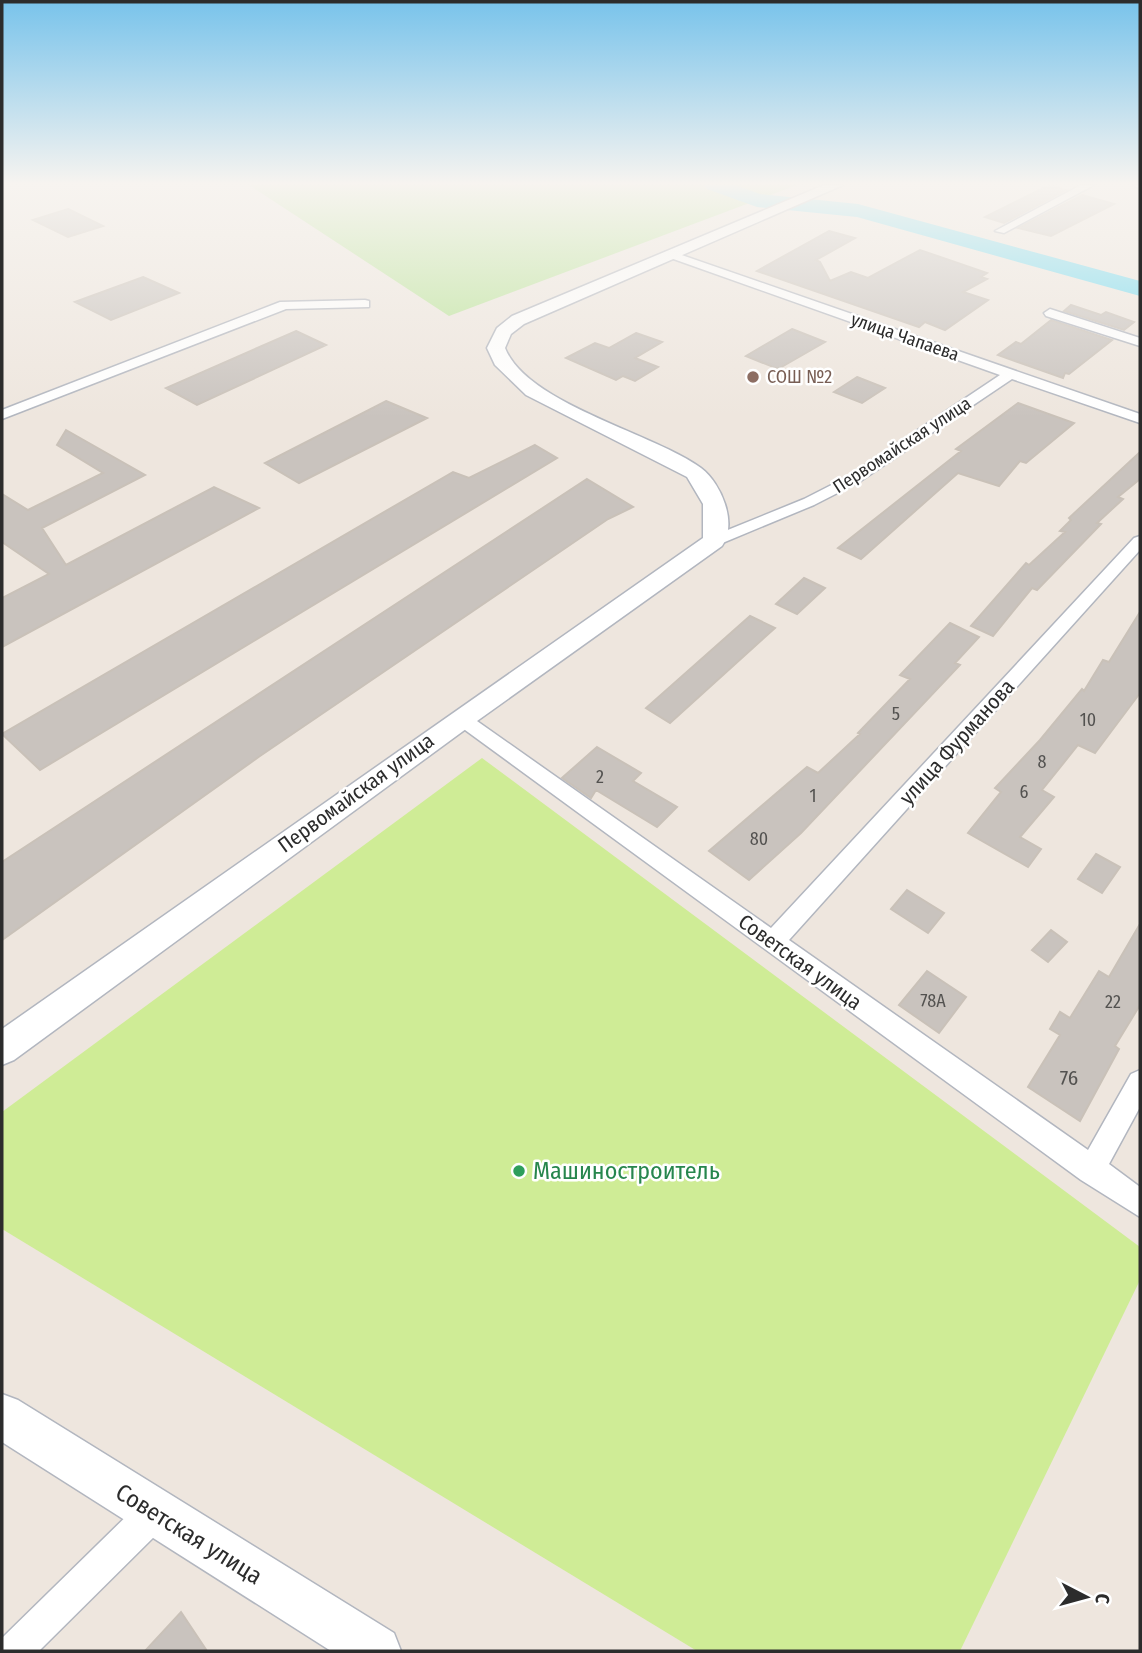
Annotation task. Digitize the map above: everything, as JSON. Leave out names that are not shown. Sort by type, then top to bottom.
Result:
[{"type":"main road","points":[[650,262],[518,320],[503,332],[496,348],[501,361],[533,391],[694,473],[710,493],[718,513],[713,541]]},
{"type":"main road","name":"Первомайская улица","points":[[2,1049],[460,719],[713,541]]},
{"type":"main road","name":"Советская улица","points":[[2,1416],[376,1651]]},
{"type":"street","name":"улица Чапаева","points":[[692,262],[1140,419]]},
{"type":"street","points":[[2,415],[284,305],[365,304]]},
{"type":"street","points":[[1050,313],[1140,342]]},
{"type":"street","name":"Первомайская улица","points":[[713,541],[809,502],[855,479],[1010,374]]},
{"type":"street","name":"улица Фурманова","points":[[773,942],[1140,541]]},
{"type":"street","name":"Советская улица","points":[[460,719],[1140,1203]]},
{"type":"street","points":[[1091,1170],[1140,1082]]},
{"type":"street","points":[[13,1651],[155,1512]]},
{"type":"green space","points":[[367,262],[592,262],[449,316]]},
{"type":"green space","name":"Машиностроитель","points":[[482,758],[1140,1247],[1140,1280],[960,1651],[697,1651],[2,1229],[2,1112]]},
{"type":"building","points":[[773,262],[820,262],[830,281],[851,272],[868,278],[897,262],[955,262],[987,273],[981,277],[987,279],[963,292],[988,300],[945,330],[925,322],[919,327],[757,271]]},
{"type":"building","points":[[143,277],[179,293],[111,320],[75,302]]},
{"type":"building","points":[[1071,305],[1101,315],[1106,312],[1134,322],[1124,330],[1064,311]]},
{"type":"building","points":[[1051,320],[1112,340],[1069,374],[1065,373],[1063,378],[998,355],[1016,342],[1021,344]]},
{"type":"building","points":[[792,329],[825,342],[778,369],[746,356]]},
{"type":"building","points":[[296,331],[326,345],[197,405],[166,388]]},
{"type":"building","points":[[636,333],[662,342],[635,358],[658,367],[635,381],[623,376],[616,380],[566,358],[595,343],[609,348]]},
{"type":"building","points":[[857,377],[885,388],[862,403],[834,392]]},
{"type":"building","points":[[386,401],[427,418],[299,483],[265,463]]},
{"type":"building","points":[[1018,403],[1074,423],[1026,463],[1020,461],[999,486],[958,473],[861,559],[838,548],[961,451],[956,449]]},
{"type":"building","points":[[66,430],[145,475],[42,528],[66,565],[214,487],[259,508],[2,647],[2,598],[49,574],[2,542],[2,494],[28,510],[103,473],[57,445]]},
{"type":"building","points":[[535,445],[557,458],[40,770],[2,734],[453,472],[469,478]]},
{"type":"building","points":[[1140,452],[1140,479],[1118,497],[1123,499],[1097,523],[1101,524],[1037,590],[1032,588],[993,636],[971,626],[1026,563],[1029,565],[1065,532],[1060,531],[1071,520],[1069,518]]},
{"type":"building","points":[[587,479],[633,507],[608,519],[260,756],[2,940],[2,862]]},
{"type":"building","points":[[804,578],[825,588],[797,614],[776,604]]},
{"type":"building","points":[[1140,612],[1140,693],[1095,753],[1078,745],[1042,790],[1054,797],[1020,837],[1041,849],[1028,867],[968,833],[1001,792],[995,788],[1040,740],[1082,689],[1084,691],[1103,660],[1109,662]]},
{"type":"building","points":[[750,616],[775,628],[670,723],[646,708]]},
{"type":"building","points":[[950,623],[979,637],[955,663],[960,665],[801,833],[749,880],[709,851],[807,767],[818,773],[860,734],[858,733],[910,679],[900,675]]},
{"type":"building","points":[[597,747],[641,773],[633,781],[677,807],[657,827],[596,790],[591,798],[562,778]]},
{"type":"building","points":[[1096,854],[1120,867],[1102,893],[1078,879]]},
{"type":"building","points":[[907,890],[944,913],[928,933],[891,909]]},
{"type":"building","points":[[1140,924],[1140,1005],[1115,1046],[1119,1049],[1080,1121],[1028,1087],[1060,1035],[1050,1029],[1060,1012],[1070,1018],[1099,971],[1109,977]]},
{"type":"building","points":[[1051,930],[1067,942],[1048,962],[1032,950]]},
{"type":"building","points":[[927,971],[966,997],[939,1033],[899,1005]]},
{"type":"building","points":[[181,1612],[207,1651],[145,1651]]},
{"type":"waterway","points":[[1043,262],[1140,289]]},
{"type":"place","name":"СОШ №2","points":[[753,377]]},
{"type":"place","name":"Машиностроитель","points":[[519,1171]]}]
